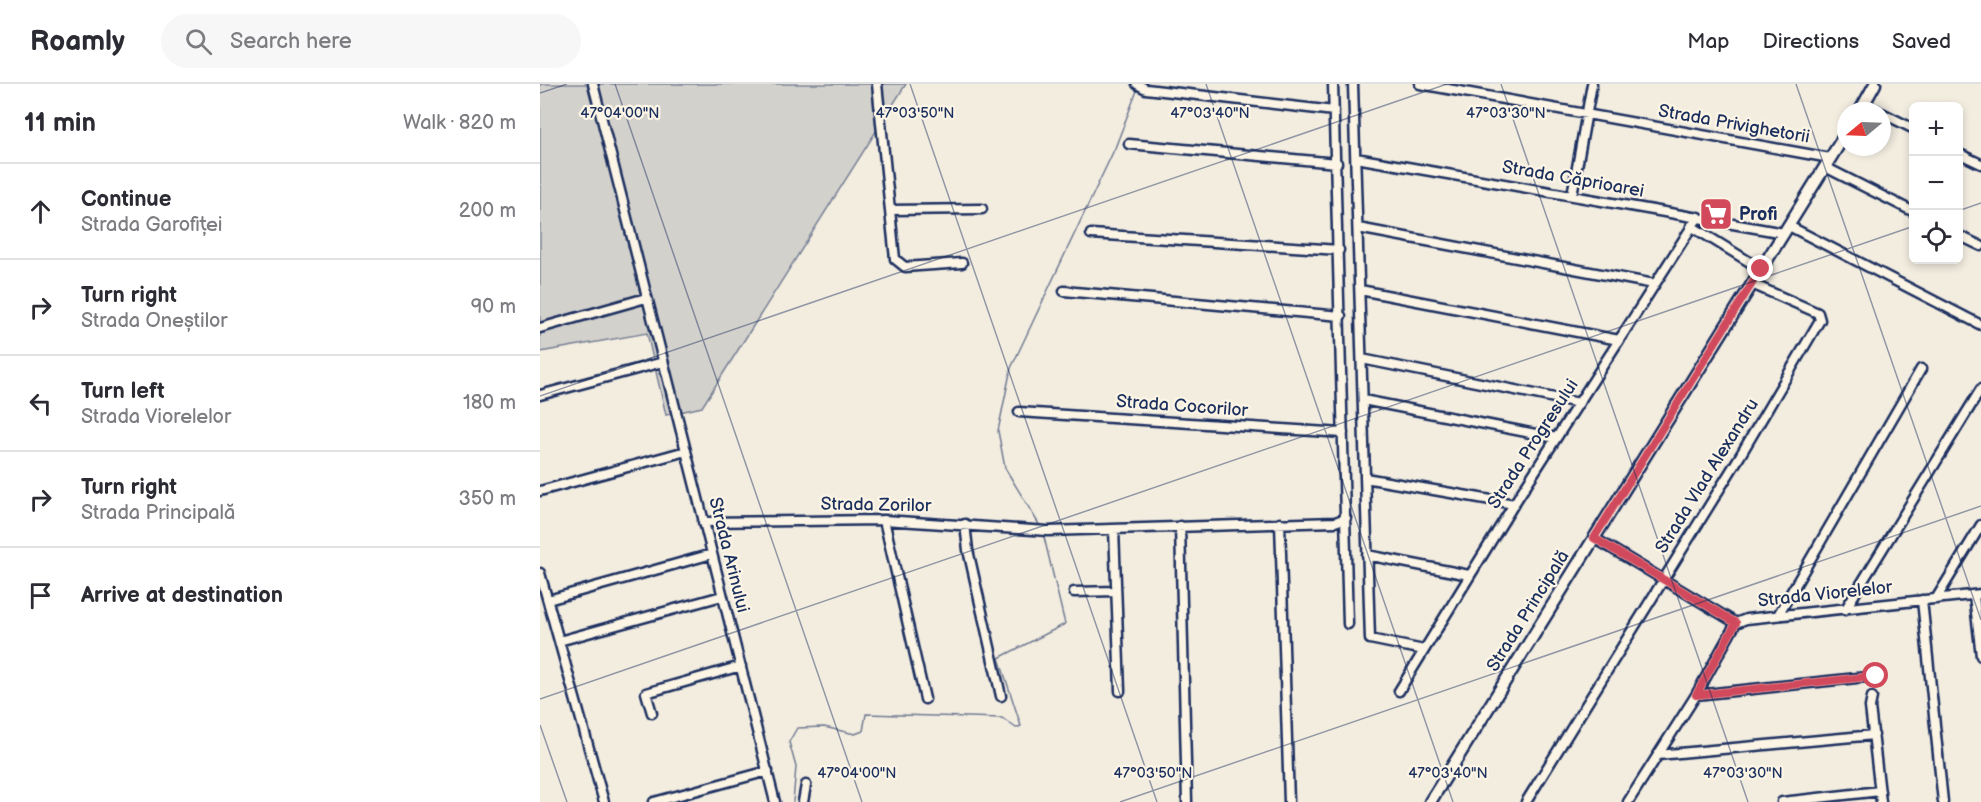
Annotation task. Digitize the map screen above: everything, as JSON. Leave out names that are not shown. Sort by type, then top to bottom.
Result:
[{"type":"main road","points":[[1864,102],[1872,84]]},
{"type":"main road","name":"Strada Principală","points":[[1430,802],[1837,147]]},
{"type":"street","name":"Strada Arinului","points":[[593,84],[775,802]]},
{"type":"street","points":[[877,84],[895,259],[902,265],[962,263]]},
{"type":"street","points":[[1333,84],[1337,163],[1348,624]]},
{"type":"street","points":[[1353,84],[1370,639],[1424,650]]},
{"type":"street","name":"Strada Privighetorii","points":[[1420,84],[1585,114],[1827,163],[1910,210]]},
{"type":"street","points":[[1572,195],[1592,84]]},
{"type":"street","points":[[1141,87],[1334,111]]},
{"type":"street","points":[[1891,118],[1909,126]]},
{"type":"street","points":[[1129,144],[1337,163]]},
{"type":"street","points":[[1963,155],[1981,164]]},
{"type":"street","name":"Strada Căprioarei","points":[[1356,158],[1786,230],[1981,325]]},
{"type":"street","points":[[890,210],[982,209]]},
{"type":"street","name":"Strada Progresului","points":[[1399,691],[1469,574],[1698,217]]},
{"type":"street","points":[[1691,226],[1761,269]]},
{"type":"street","points":[[1358,228],[1654,284]]},
{"type":"street","points":[[1091,234],[1339,250]]},
{"type":"street","points":[[1963,237],[1981,246]]},
{"type":"street","name":"Strada Vlad Alexandru","points":[[1526,802],[1740,456],[1820,320],[1818,313],[1752,284]]},
{"type":"street","points":[[1360,290],[1619,340]]},
{"type":"street","points":[[1064,291],[1341,316]]},
{"type":"street","points":[[540,328],[646,298]]},
{"type":"street","points":[[1362,360],[1579,403]]},
{"type":"street","points":[[540,395],[663,362]]},
{"type":"street","points":[[1778,615],[1921,369]]},
{"type":"street","points":[[1845,609],[1981,389]]},
{"type":"street","points":[[1363,400],[1556,438]]},
{"type":"street","name":"Strada Cocorilor","points":[[1019,412],[1343,433]]},
{"type":"street","points":[[540,491],[686,451]]},
{"type":"street","points":[[1365,478],[1514,504]]},
{"type":"street","name":"Strada Zorilor","points":[[703,522],[884,520],[1048,531],[1335,522],[1346,518]]},
{"type":"street","points":[[884,520],[925,699]]},
{"type":"street","points":[[1280,523],[1289,802]]},
{"type":"street","points":[[966,524],[968,550],[1000,696]]},
{"type":"street","points":[[1936,599],[1981,525]]},
{"type":"street","points":[[1180,526],[1187,802]]},
{"type":"street","points":[[1114,529],[1120,691]]},
{"type":"street","name":"Strada Viorelelor","points":[[1594,538],[1736,623],[1746,619],[1778,615],[1978,595]]},
{"type":"street","points":[[548,600],[712,554]]},
{"type":"street","points":[[1368,555],[1469,574]]},
{"type":"street","points":[[540,573],[604,802]]},
{"type":"street","points":[[1074,592],[1116,591]]},
{"type":"street","points":[[1978,595],[1981,656]]},
{"type":"street","points":[[559,641],[722,596]]},
{"type":"street","points":[[1922,600],[1943,802]]},
{"type":"street","points":[[1628,802],[1696,695],[1736,623]]},
{"type":"street","points":[[652,713],[646,693],[741,666]]},
{"type":"street","points":[[1696,695],[1876,676]]},
{"type":"street","points":[[1872,697],[1870,707],[1881,802]]},
{"type":"street","points":[[1658,755],[1874,735]]},
{"type":"street","points":[[654,802],[768,771]]},
{"type":"street","points":[[803,802],[806,785]]},
{"type":"street","points":[[1782,802],[1880,791]]},
{"type":"shaded area","points":[[540,84],[906,84],[702,407],[666,415],[647,333],[540,352]]},
{"type":"waterway","points":[[1040,526],[1005,468],[998,431],[1011,368],[1115,148],[1138,88]]},
{"type":"waterway","points":[[793,802],[796,767],[789,742],[797,728],[824,727],[855,734],[863,731],[866,714],[1002,718],[1016,728],[1021,726],[999,658],[1065,624],[1043,533]]},
{"type":"place","name":"Profi","points":[[1716,214]]},
{"type":"route","points":[[1761,269],[1594,538],[1736,623],[1696,695],[1876,676]]}]
